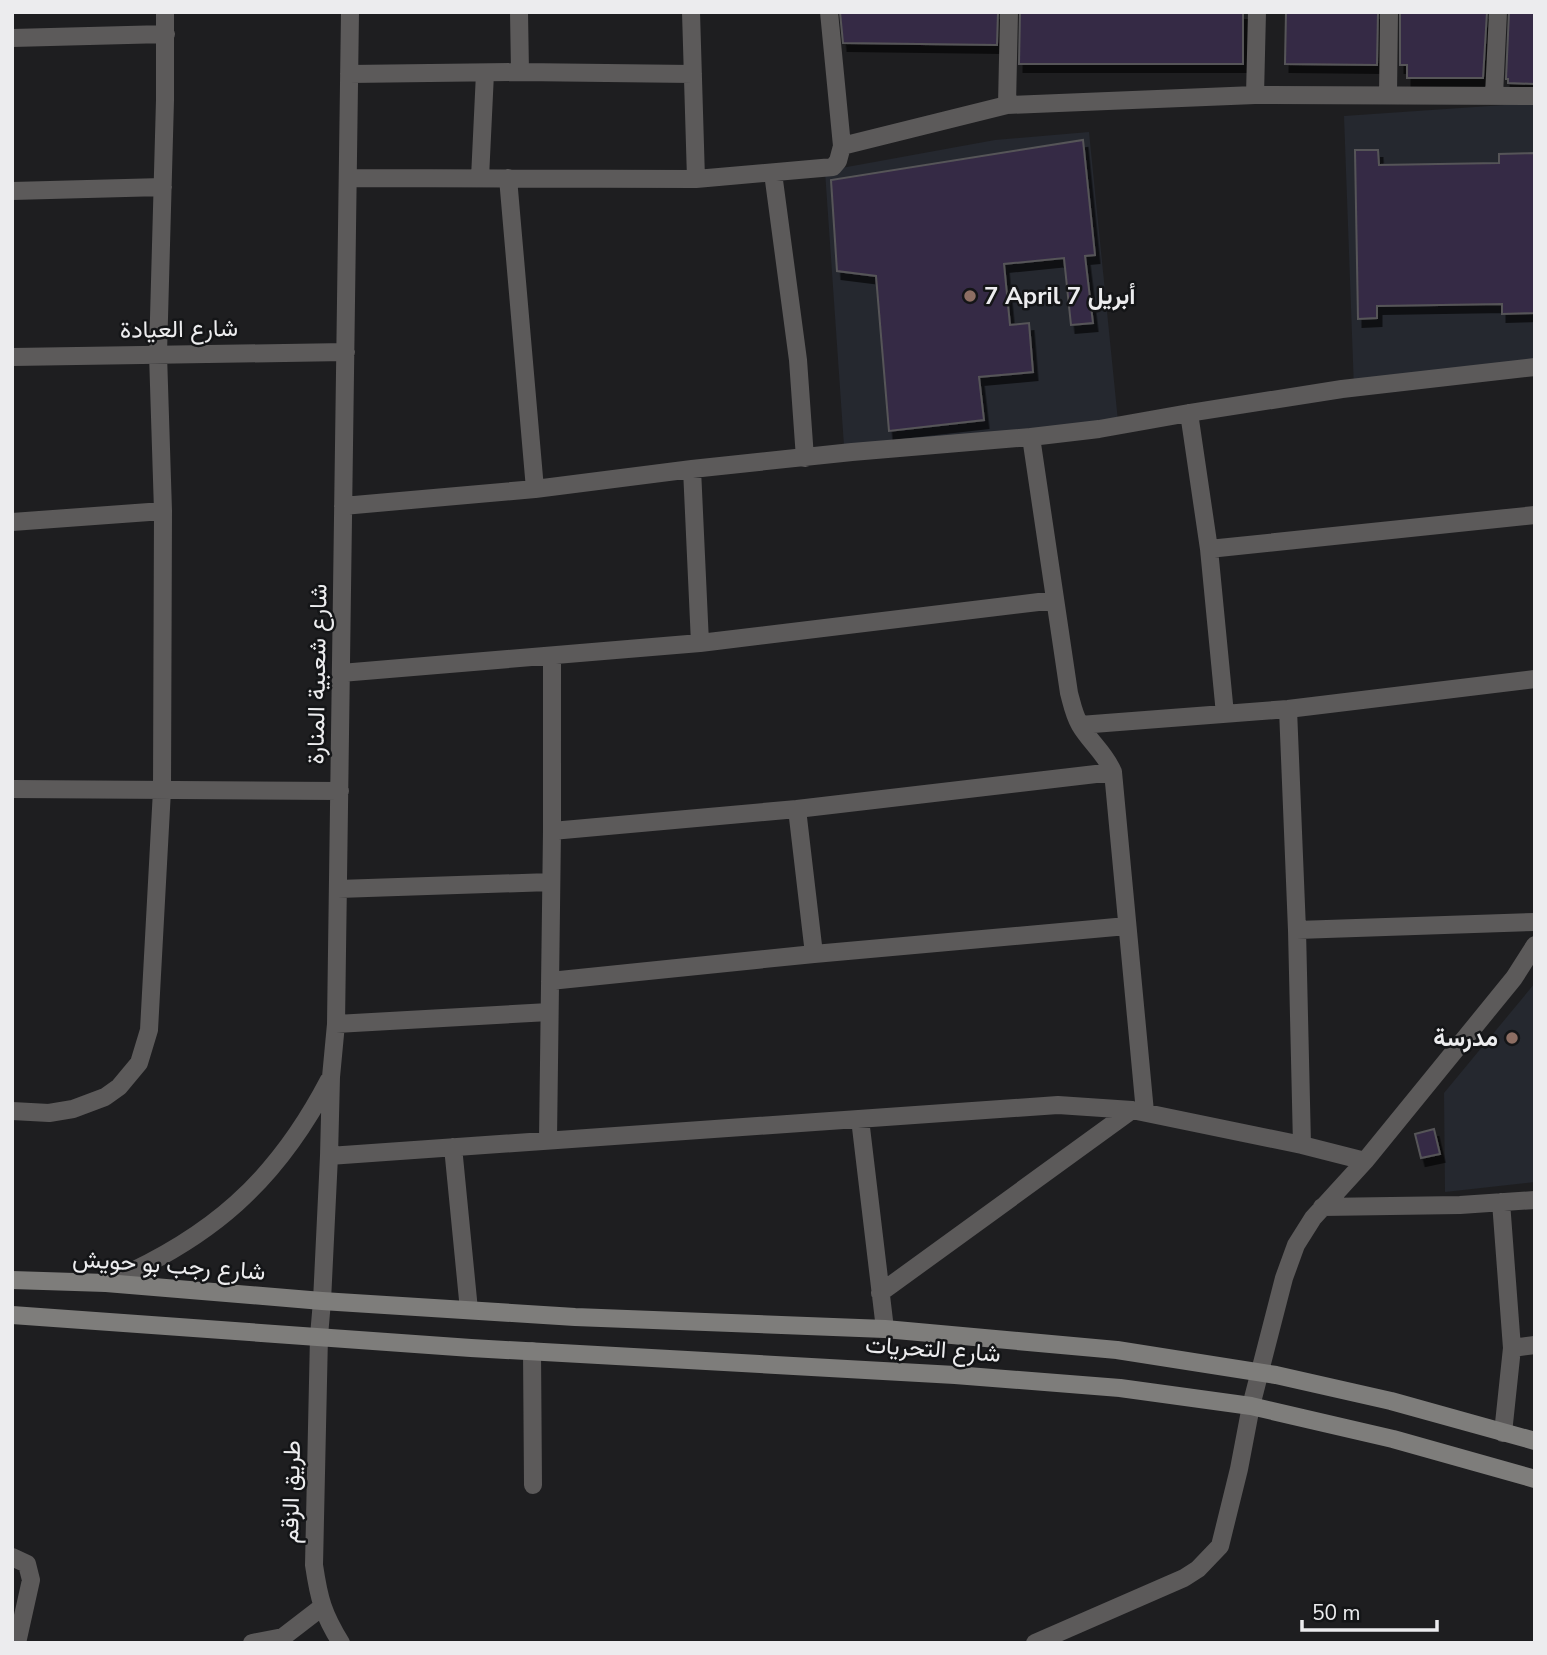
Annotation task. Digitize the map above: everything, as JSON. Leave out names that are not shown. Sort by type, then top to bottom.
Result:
[{"type":"main road","name":"شارع رجب بو حويش","points":[[12,1280],[106,1283],[322,1301]]},
{"type":"main road","name":"شارع التحريات","points":[[322,1301],[575,1317],[884,1329],[1118,1350],[1259,1372],[1391,1401],[1535,1441]]},
{"type":"main road","points":[[12,1315],[319,1336]]},
{"type":"main road","name":"شارع التحريات","points":[[319,1336],[471,1348],[955,1375],[1120,1388],[1251,1406],[1393,1439],[1535,1479]]},
{"type":"street","points":[[12,1111],[49,1113],[73,1110],[119,1087],[139,1063],[149,1030],[162,790],[163,511],[158,354],[165,12]]},
{"type":"street","name":"شارع شعبية المنارة","points":[[319,1336],[331,1077],[337,1024],[350,12]]},
{"type":"street","points":[[519,12],[520,72]]},
{"type":"street","points":[[691,12],[696,179]]},
{"type":"street","points":[[348,178],[696,179],[833,167],[838,161],[842,146],[829,12]]},
{"type":"street","points":[[1007,105],[1009,12]]},
{"type":"street","points":[[1255,95],[1257,12]]},
{"type":"street","points":[[1388,95],[1389,12]]},
{"type":"street","points":[[1494,95],[1498,12]]},
{"type":"street","points":[[12,38],[166,34]]},
{"type":"street","points":[[480,178],[485,72]]},
{"type":"street","points":[[349,74],[520,72],[694,75]]},
{"type":"street","points":[[842,146],[1007,105],[1255,95],[1535,96]]},
{"type":"street","points":[[773,173],[798,360],[805,458]]},
{"type":"street","points":[[508,178],[535,489]]},
{"type":"street","points":[[12,191],[163,187]]},
{"type":"street","name":"شارع العيادة","points":[[12,357],[346,352]]},
{"type":"street","points":[[344,506],[535,489],[852,452],[1031,437],[1099,429],[1342,389],[1535,367]]},
{"type":"street","points":[[1189,413],[1209,549],[1225,714]]},
{"type":"street","points":[[1031,437],[1069,693],[1080,725],[1101,751],[1113,772],[1127,926],[1139,1111]]},
{"type":"street","points":[[692,469],[699,643]]},
{"type":"street","points":[[12,522],[163,511]]},
{"type":"street","points":[[1209,549],[1535,515]]},
{"type":"street","points":[[341,673],[699,643],[1055,600]]},
{"type":"street","points":[[548,1140],[552,656]]},
{"type":"street","points":[[1080,725],[1288,709],[1535,679]]},
{"type":"street","points":[[1288,709],[1302,1144]]},
{"type":"street","points":[[552,831],[797,809],[1113,772]]},
{"type":"street","points":[[12,789],[340,791]]},
{"type":"street","points":[[797,809],[814,954]]},
{"type":"street","points":[[338,889],[551,882]]},
{"type":"street","points":[[1297,930],[1535,922]]},
{"type":"street","points":[[550,981],[1127,926]]},
{"type":"street","points":[[1035,1643],[1184,1578],[1198,1569],[1220,1546],[1259,1372],[1284,1278],[1304,1231],[1322,1207],[1365,1161],[1514,978],[1535,945]]},
{"type":"street","points":[[337,1024],[549,1012]]},
{"type":"street","points":[[106,1283],[169,1254],[207,1228],[251,1190],[275,1165],[296,1137],[331,1077]]},
{"type":"street","points":[[329,1156],[1058,1105],[1139,1111],[1302,1144],[1365,1161]]},
{"type":"street","points":[[880,1293],[1139,1111]]},
{"type":"street","points":[[860,1119],[884,1329]]},
{"type":"street","points":[[453,1147],[469,1310]]},
{"type":"street","points":[[1322,1207],[1460,1205],[1535,1199]]},
{"type":"street","points":[[1501,1202],[1513,1348],[1503,1433]]},
{"type":"street","name":"طريق الزقم","points":[[319,1336],[314,1565],[322,1607],[341,1643]]},
{"type":"street","points":[[1513,1348],[1535,1345]]},
{"type":"street","points":[[531,1351],[533,1485]]},
{"type":"street","points":[[12,1557],[27,1564],[31,1580],[17,1643]]},
{"type":"street","points":[[252,1643],[283,1637],[322,1607]]},
{"type":"shaded area","points":[[1535,103],[1535,367],[1354,389],[1344,116]]},
{"type":"shaded area","name":"7 April 7 أبريل","points":[[1089,132],[1118,421],[844,446],[825,171],[995,140]]},
{"type":"shaded area","name":"مدرسة","points":[[1535,983],[1535,1182],[1445,1192],[1444,1093]]},
{"type":"building","points":[[840,12],[998,12],[997,45],[843,43]]},
{"type":"building","points":[[1020,12],[1243,12],[1243,64],[1019,64]]},
{"type":"building","points":[[1286,12],[1378,12],[1377,65],[1285,64]]},
{"type":"building","points":[[1400,12],[1487,12],[1483,78],[1407,78],[1407,65],[1400,65]]},
{"type":"building","points":[[1509,12],[1535,12],[1535,84],[1508,83],[1506,79]]},
{"type":"building","name":"7 April 7 أبريل","points":[[1083,140],[1095,255],[1085,256],[1093,323],[1071,325],[1064,258],[1004,264],[1010,325],[1029,323],[1033,372],[979,377],[984,420],[889,431],[876,276],[837,271],[831,180]]},
{"type":"building","points":[[1355,150],[1378,150],[1379,165],[1499,163],[1499,154],[1535,153],[1535,313],[1502,314],[1502,304],[1377,306],[1377,318],[1358,319]]},
{"type":"building","points":[[1434,1129],[1440,1154],[1421,1158],[1415,1134]]},
{"type":"place","name":"7 April 7 أبريل","points":[[970,296]]},
{"type":"place","name":"مدرسة","points":[[1512,1038]]}]
